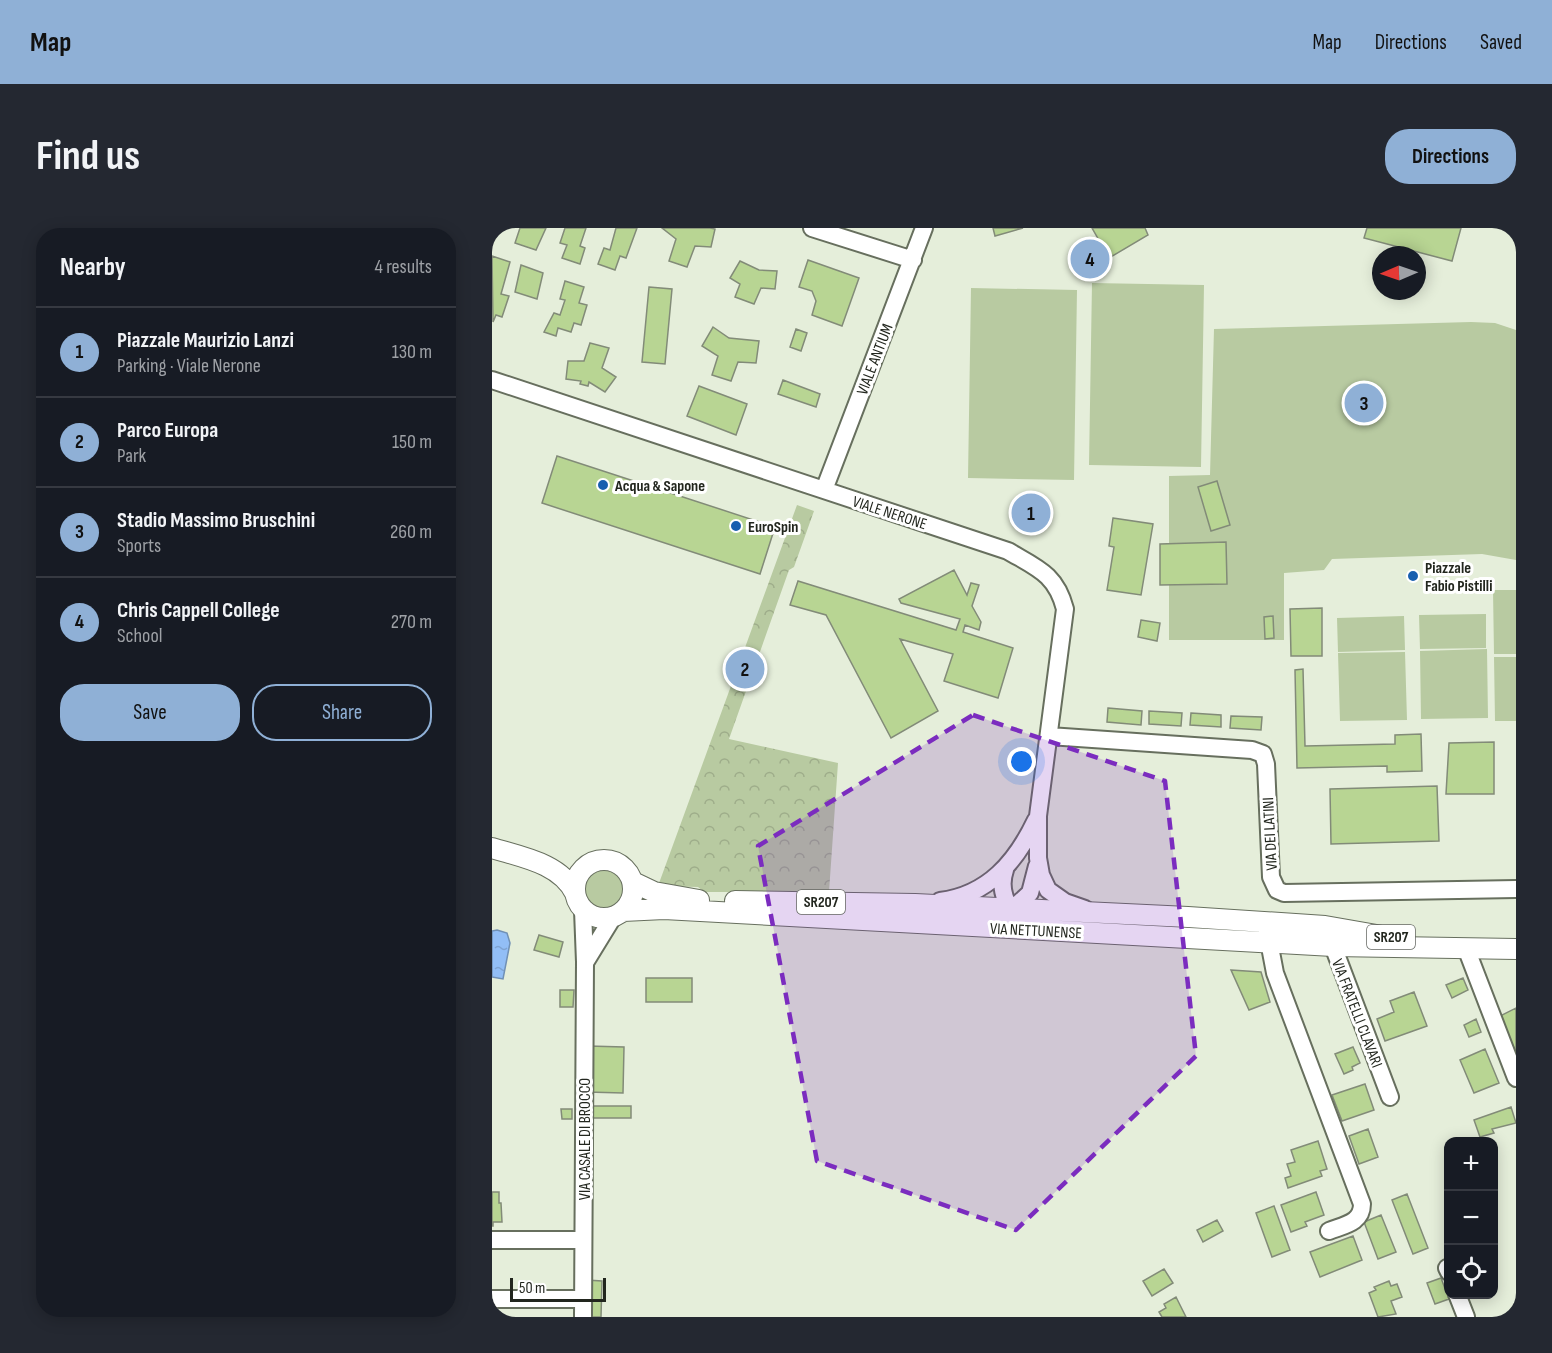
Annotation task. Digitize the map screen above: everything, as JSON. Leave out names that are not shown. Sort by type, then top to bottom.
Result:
[{"type":"main road","name":"VIA NETTUNENSE","points":[[492,848],[541,863],[564,877],[579,901],[597,918],[664,909],[1268,942],[1333,937]]},
{"type":"main road","name":"VIA NETTUNENSE","points":[[541,863],[589,863],[606,859],[615,861],[629,874],[633,882],[654,892],[703,900],[915,904],[1267,922],[1333,937],[1458,948],[1516,949]]},
{"type":"main road","points":[[579,901],[577,876],[589,863]]},
{"type":"main road","points":[[618,914],[632,898],[633,882]]},
{"type":"street","points":[[812,228],[912,260]]},
{"type":"street","name":"VIALE ANTIUM","points":[[824,490],[924,228]]},
{"type":"street","name":"VIALE NERONE","points":[[492,380],[1008,551],[1042,570],[1053,580],[1061,593],[1065,609],[1038,816],[1038,858],[1043,881],[1052,893],[1065,902],[1091,912]]},
{"type":"street","name":"VIA DEI LATINI","points":[[1049,736],[1252,750],[1263,754],[1266,764],[1271,877],[1277,890],[1284,893],[1516,890]]},
{"type":"street","name":"VIALE NERONE","points":[[915,904],[966,895],[1005,870],[1021,850],[1038,816]]},
{"type":"street","name":"VIALE NERONE","points":[[984,927],[1011,910],[1030,893],[1038,858]]},
{"type":"street","points":[[1005,870],[1002,886],[1011,910],[1024,922],[1038,930]]},
{"type":"street","name":"VIA CASALE DI BROCCO","points":[[579,901],[585,962],[583,1317]]},
{"type":"street","points":[[585,962],[618,914]]},
{"type":"street","points":[[1267,922],[1268,942],[1275,973],[1362,1204],[1361,1215],[1356,1220],[1329,1231]]},
{"type":"street","name":"VIA FRATELLI CLAVARI","points":[[1333,937],[1390,1097]]},
{"type":"street","points":[[1458,948],[1516,1078]]},
{"type":"street","points":[[492,1240],[583,1240]]},
{"type":"street","points":[[492,1299],[583,1299]]},
{"type":"street","points":[[1459,1299],[1466,1317]]},
{"type":"highlighted area","points":[[973,715],[1165,781],[1196,1056],[1016,1230],[817,1161],[758,846]]},
{"type":"green space","points":[[1092,283],[1204,285],[1201,467],[1089,465]]},
{"type":"green space","points":[[971,288],[1077,290],[1074,480],[968,478]]},
{"type":"green space","points":[[1495,323],[1516,330],[1516,560],[1482,554],[1332,559],[1324,570],[1284,573],[1284,640],[1169,640],[1169,476],[1210,475],[1214,329]]},
{"type":"green space","points":[[797,505],[814,511],[794,567],[789,570],[729,739],[838,763],[829,892],[704,892],[698,887],[658,886]]},
{"type":"green space","points":[[1493,590],[1516,590],[1516,654],[1494,654]]},
{"type":"green space","points":[[1486,614],[1486,648],[1420,649],[1419,615]]},
{"type":"green space","points":[[1404,616],[1405,650],[1338,652],[1337,618]]},
{"type":"green space","points":[[1487,649],[1488,718],[1421,719],[1420,651]]},
{"type":"green space","points":[[1405,652],[1407,720],[1340,721],[1338,653]]},
{"type":"green space","points":[[1494,657],[1516,657],[1516,721],[1495,721]]},
{"type":"green space","points":[[604,866],[620,873],[627,889],[620,905],[604,912],[588,905],[581,889],[588,873]]},
{"type":"water","points":[[492,931],[507,933],[510,943],[503,979],[492,977]]},
{"type":"building","points":[[520,228],[546,228],[536,250],[515,243]]},
{"type":"building","points":[[565,228],[586,228],[580,246],[585,248],[580,264],[562,258],[567,245],[560,243]]},
{"type":"building","points":[[616,228],[637,228],[626,258],[620,256],[615,270],[598,264],[604,248],[610,250]]},
{"type":"building","points":[[662,228],[715,229],[711,247],[695,246],[687,267],[669,261],[676,239]]},
{"type":"building","points":[[993,228],[1023,228],[995,236]]},
{"type":"building","points":[[1092,228],[1145,228],[1148,235],[1109,258]]},
{"type":"building","points":[[1367,228],[1461,228],[1452,261],[1426,254],[1426,246],[1395,246],[1364,238]]},
{"type":"building","points":[[492,256],[510,262],[501,294],[509,296],[502,317],[496,315],[493,322]]},
{"type":"building","points":[[808,260],[859,278],[842,326],[812,315],[816,301],[812,291],[799,287]]},
{"type":"building","points":[[740,261],[759,270],[777,271],[775,289],[761,288],[754,304],[735,297],[740,284],[730,278]]},
{"type":"building","points":[[521,265],[543,273],[537,299],[515,292]]},
{"type":"building","points":[[565,281],[584,287],[579,303],[587,305],[581,325],[574,323],[571,332],[558,328],[556,336],[544,332],[554,313],[560,315],[565,300],[560,299]]},
{"type":"building","points":[[649,287],[672,289],[665,364],[642,362]]},
{"type":"building","points":[[713,327],[729,338],[759,341],[756,363],[738,362],[731,381],[712,375],[718,356],[702,346]]},
{"type":"building","points":[[796,329],[807,333],[801,351],[790,347]]},
{"type":"building","points":[[590,343],[609,348],[602,368],[616,377],[605,392],[589,382],[588,386],[580,384],[581,381],[566,379],[568,361],[584,361]]},
{"type":"building","points":[[783,380],[820,394],[816,407],[778,394]]},
{"type":"building","points":[[699,386],[747,404],[736,435],[687,416]]},
{"type":"building","points":[[557,456],[775,527],[760,574],[542,503]]},
{"type":"building","points":[[1217,481],[1230,525],[1211,531],[1198,487]]},
{"type":"building","points":[[1113,518],[1153,524],[1141,595],[1107,590],[1114,547],[1109,546]]},
{"type":"building","points":[[1226,542],[1227,584],[1160,585],[1160,544]]},
{"type":"building","points":[[954,570],[967,595],[971,583],[979,585],[972,606],[981,622],[979,630],[965,625],[963,632],[1013,648],[998,698],[944,681],[953,654],[900,639],[938,711],[891,738],[826,615],[790,605],[798,581],[956,630],[960,619],[901,603],[899,599]]},
{"type":"building","points":[[1322,608],[1322,656],[1291,656],[1290,609]]},
{"type":"building","points":[[1273,616],[1274,638],[1265,639],[1264,617]]},
{"type":"building","points":[[1141,620],[1160,623],[1157,641],[1138,637]]},
{"type":"building","points":[[1303,669],[1305,746],[1395,744],[1395,735],[1421,734],[1422,771],[1387,772],[1387,766],[1297,768],[1295,670]]},
{"type":"building","points":[[1108,708],[1142,711],[1141,725],[1107,722]]},
{"type":"building","points":[[1149,711],[1182,713],[1181,726],[1149,724]]},
{"type":"building","points":[[1191,713],[1221,715],[1221,727],[1190,725]]},
{"type":"building","points":[[1231,716],[1262,717],[1261,730],[1230,728]]},
{"type":"building","points":[[1494,742],[1494,794],[1446,794],[1449,743]]},
{"type":"building","points":[[1437,786],[1439,841],[1331,844],[1330,789]]},
{"type":"building","points":[[539,935],[563,942],[559,957],[534,950]]},
{"type":"building","points":[[1231,970],[1261,972],[1270,1002],[1249,1010]]},
{"type":"building","points":[[646,978],[692,978],[692,1002],[646,1002]]},
{"type":"building","points":[[1463,978],[1468,990],[1452,998],[1446,985]]},
{"type":"building","points":[[560,990],[574,990],[573,1007],[560,1007]]},
{"type":"building","points":[[1414,992],[1427,1026],[1385,1041],[1377,1019],[1394,1012],[1390,1001]]},
{"type":"building","points":[[1516,1008],[1516,1053],[1500,1016]]},
{"type":"building","points":[[1476,1019],[1481,1032],[1469,1037],[1464,1025]]},
{"type":"building","points":[[588,1046],[624,1047],[623,1093],[587,1092]]},
{"type":"building","points":[[1353,1047],[1360,1063],[1352,1067],[1353,1070],[1344,1074],[1335,1054]]},
{"type":"building","points":[[1485,1049],[1499,1083],[1474,1093],[1460,1060]]},
{"type":"building","points":[[1365,1084],[1374,1110],[1342,1121],[1332,1095]]},
{"type":"building","points":[[588,1106],[631,1106],[631,1118],[588,1118]]},
{"type":"building","points":[[1511,1107],[1516,1123],[1492,1129],[1494,1133],[1480,1137],[1474,1120]]},
{"type":"building","points":[[561,1109],[572,1109],[572,1119],[562,1119]]},
{"type":"building","points":[[1368,1129],[1378,1157],[1359,1164],[1349,1136]]},
{"type":"building","points":[[1318,1141],[1327,1169],[1320,1171],[1322,1176],[1288,1188],[1285,1178],[1291,1176],[1287,1164],[1295,1162],[1291,1150]]},
{"type":"building","points":[[492,1192],[499,1192],[502,1222],[493,1222],[493,1226],[492,1226]]},
{"type":"building","points":[[1316,1192],[1324,1215],[1305,1222],[1307,1226],[1291,1232],[1281,1205]]},
{"type":"building","points":[[1407,1194],[1428,1248],[1413,1254],[1392,1200]]},
{"type":"building","points":[[1274,1206],[1290,1250],[1272,1257],[1256,1213]]},
{"type":"building","points":[[1381,1215],[1396,1252],[1378,1259],[1364,1222]]},
{"type":"building","points":[[1217,1220],[1223,1231],[1203,1242],[1197,1230]]},
{"type":"building","points":[[1353,1236],[1362,1260],[1320,1277],[1310,1252]]},
{"type":"building","points":[[1164,1269],[1173,1283],[1152,1296],[1143,1281]]},
{"type":"building","points":[[1441,1278],[1444,1286],[1444,1299],[1449,1299],[1435,1304],[1427,1283]]},
{"type":"building","points":[[586,1280],[602,1281],[601,1317],[585,1317]]},
{"type":"building","points":[[1389,1281],[1391,1286],[1397,1284],[1402,1297],[1391,1301],[1396,1314],[1378,1317],[1369,1293],[1376,1290],[1374,1287]]},
{"type":"building","points":[[1176,1297],[1186,1317],[1162,1317],[1159,1312],[1166,1308],[1164,1304]]},
{"type":"place","name":"Chris Cappell College","points":[[1090,259]]},
{"type":"place","name":"Stadio Massimo Bruschini","points":[[1364,403]]},
{"type":"place","name":"Acqua & Sapone","points":[[603,485]]},
{"type":"place","name":"Piazzale Maurizio Lanzi","points":[[1031,513]]},
{"type":"place","name":"EuroSpin","points":[[736,526]]},
{"type":"place","name":"Piazzale Fabio Pistilli","points":[[1413,576]]},
{"type":"place","name":"Parco Europa","points":[[745,669]]}]
